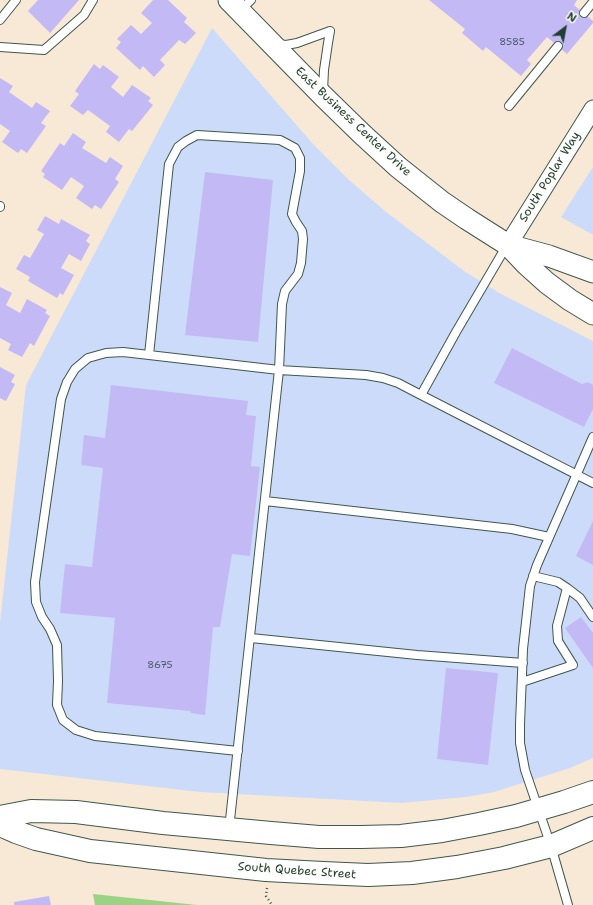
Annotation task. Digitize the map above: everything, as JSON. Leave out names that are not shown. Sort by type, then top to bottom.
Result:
[{"type":"main road","points":[[0,817],[31,811],[76,812],[163,823],[319,837],[401,836],[442,831],[516,816],[593,792]]},
{"type":"main road","name":"South Quebec Street","points":[[0,825],[36,839],[90,851],[266,870],[323,874],[368,875],[412,873],[488,861],[552,846],[593,828]]},
{"type":"street","name":"East Business Center Drive","points":[[240,4],[272,44],[375,147],[407,175],[461,215],[508,245],[527,266],[547,283],[570,300],[593,314]]},
{"type":"street","name":"South Poplar Way","points":[[508,245],[593,109]]},
{"type":"street","name":"East Business Center Drive","points":[[508,245],[549,256],[593,272]]},
{"type":"lane","points":[[0,20],[16,0]]},
{"type":"lane","points":[[0,47],[44,50],[84,15],[92,0]]},
{"type":"lane","points":[[584,13],[593,2]]},
{"type":"lane","points":[[272,44],[286,45],[303,41],[330,31],[324,70],[323,96]]},
{"type":"lane","points":[[509,106],[558,46]]},
{"type":"lane","points":[[149,355],[169,164],[178,147],[197,134],[280,140],[295,148],[300,158],[300,171],[292,214],[302,231],[303,239],[301,263],[298,274],[285,291],[282,304],[279,370],[229,829]]},
{"type":"lane","points":[[421,395],[456,332],[508,245]]},
{"type":"lane","points":[[238,751],[95,736],[76,730],[63,720],[57,705],[58,681],[56,645],[50,629],[42,617],[36,602],[35,582],[61,399],[67,382],[75,369],[88,358],[106,353],[123,352],[279,370],[366,375],[383,378],[398,383],[593,483]]},
{"type":"lane","points":[[568,905],[552,846],[526,770],[520,743],[523,663],[530,586],[533,576],[593,437]]},
{"type":"lane","points":[[265,501],[512,529],[549,538]]},
{"type":"lane","points":[[533,576],[558,582],[580,598],[593,616]]},
{"type":"lane","points":[[522,682],[573,664],[558,641],[557,626],[567,588]]},
{"type":"lane","points":[[251,638],[417,655],[523,663]]},
{"type":"shaded area","points":[[212,28],[313,144],[349,180],[386,212],[464,271],[501,294],[593,341],[593,758],[570,768],[494,792],[466,797],[401,803],[200,792],[0,769],[0,623],[26,385]]},
{"type":"shaded area","points":[[593,167],[593,235],[561,217]]},
{"type":"green space","points":[[93,894],[197,905],[95,905]]},
{"type":"building","points":[[38,0],[79,0],[50,33],[28,11]]},
{"type":"building","points":[[153,0],[168,0],[187,18],[184,22],[196,33],[185,44],[179,40],[160,60],[165,65],[154,77],[143,66],[140,70],[116,48],[121,42],[117,39],[131,25],[141,34],[152,23],[141,13]]},
{"type":"building","points":[[429,0],[577,0],[574,5],[593,21],[593,23],[567,54],[547,37],[527,60],[531,64],[521,76],[486,47],[483,51],[462,33],[465,29]]},
{"type":"building","points":[[94,64],[100,69],[103,65],[119,77],[111,87],[123,97],[132,85],[151,98],[148,101],[153,105],[132,131],[129,129],[119,142],[106,132],[110,126],[88,110],[83,115],[70,106],[79,94],[75,91]]},
{"type":"building","points":[[0,78],[13,86],[9,92],[32,108],[36,102],[50,111],[41,123],[46,126],[27,153],[21,149],[18,153],[2,142],[10,131],[0,124]]},
{"type":"building","points":[[73,133],[86,142],[82,148],[106,163],[110,157],[123,166],[115,179],[119,182],[101,209],[95,205],[92,209],[76,198],[84,186],[71,177],[62,190],[43,177],[45,174],[41,171],[60,143],[64,146]]},
{"type":"building","points":[[205,172],[273,180],[258,342],[185,335]]},
{"type":"building","points":[[45,216],[59,224],[61,219],[90,235],[86,241],[90,244],[81,261],[69,254],[61,268],[74,275],[63,295],[60,293],[57,298],[28,281],[30,277],[16,269],[24,255],[30,258],[44,234],[37,230]]},
{"type":"building","points":[[0,287],[12,293],[6,305],[20,313],[27,299],[47,310],[45,313],[50,316],[34,346],[30,343],[22,357],[8,350],[11,344],[0,338]]},
{"type":"building","points":[[512,348],[582,384],[588,382],[593,385],[593,409],[584,427],[494,383]]},
{"type":"building","points":[[0,367],[15,375],[11,382],[15,384],[6,401],[0,398]]},
{"type":"building","points":[[111,385],[248,401],[246,415],[256,416],[251,466],[260,467],[250,556],[232,554],[220,627],[213,627],[205,715],[191,713],[190,711],[107,703],[115,618],[60,613],[65,564],[92,567],[103,468],[81,465],[84,435],[105,438]]},
{"type":"building","points":[[593,521],[593,565],[576,556]]},
{"type":"building","points":[[581,617],[593,633],[593,668],[565,628]]},
{"type":"building","points":[[446,668],[498,673],[488,765],[437,759]]},
{"type":"building","points":[[49,896],[51,905],[14,905],[14,902]]}]
